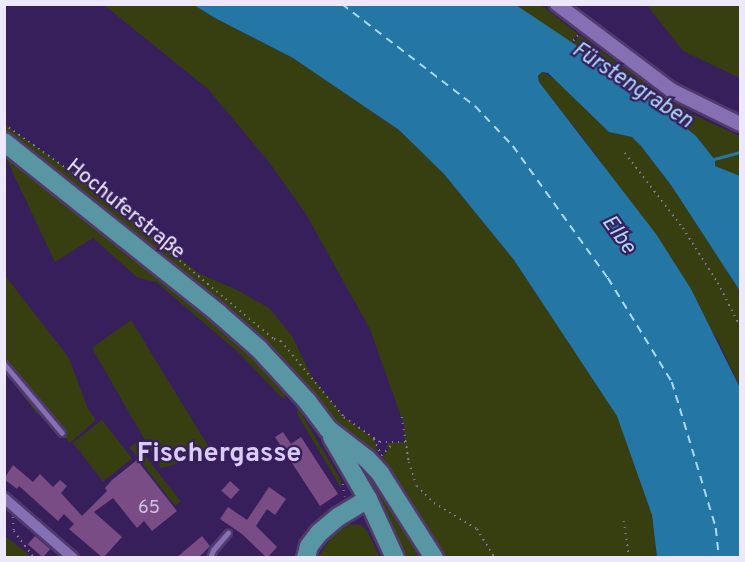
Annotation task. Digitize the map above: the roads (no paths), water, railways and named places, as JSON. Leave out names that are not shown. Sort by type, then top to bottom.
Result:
[{"type":"main road","name":"Hochuferstraße","points":[[4,142],[218,313],[287,378],[328,429]]},
{"type":"main road","points":[[328,429],[368,499],[395,558]]},
{"type":"main road","points":[[328,429],[367,459],[380,473],[434,558]]},
{"type":"main road","points":[[306,558],[309,546],[319,533],[368,499]]},
{"type":"street","points":[[557,4],[671,90],[741,124]]},
{"type":"street","points":[[4,498],[73,558]]},
{"type":"lane","points":[[4,364],[62,433]]},
{"type":"lane","points":[[210,558],[213,550],[228,533]]},
{"type":"water","name":"Elbe","points":[[194,5],[516,5],[625,78],[696,136],[715,160],[715,166],[740,176],[740,291],[671,185],[641,146],[632,137],[609,132],[548,73],[542,72],[538,76],[539,82],[656,234],[691,289],[740,388],[740,557],[657,557],[652,515],[617,416],[514,260],[444,174],[399,130],[293,58]]},
{"type":"waterway","name":"Fürstengraben","points":[[714,159],[740,152]]},
{"type":"district","name":"Fischergasse","points":[[219,455]]}]
